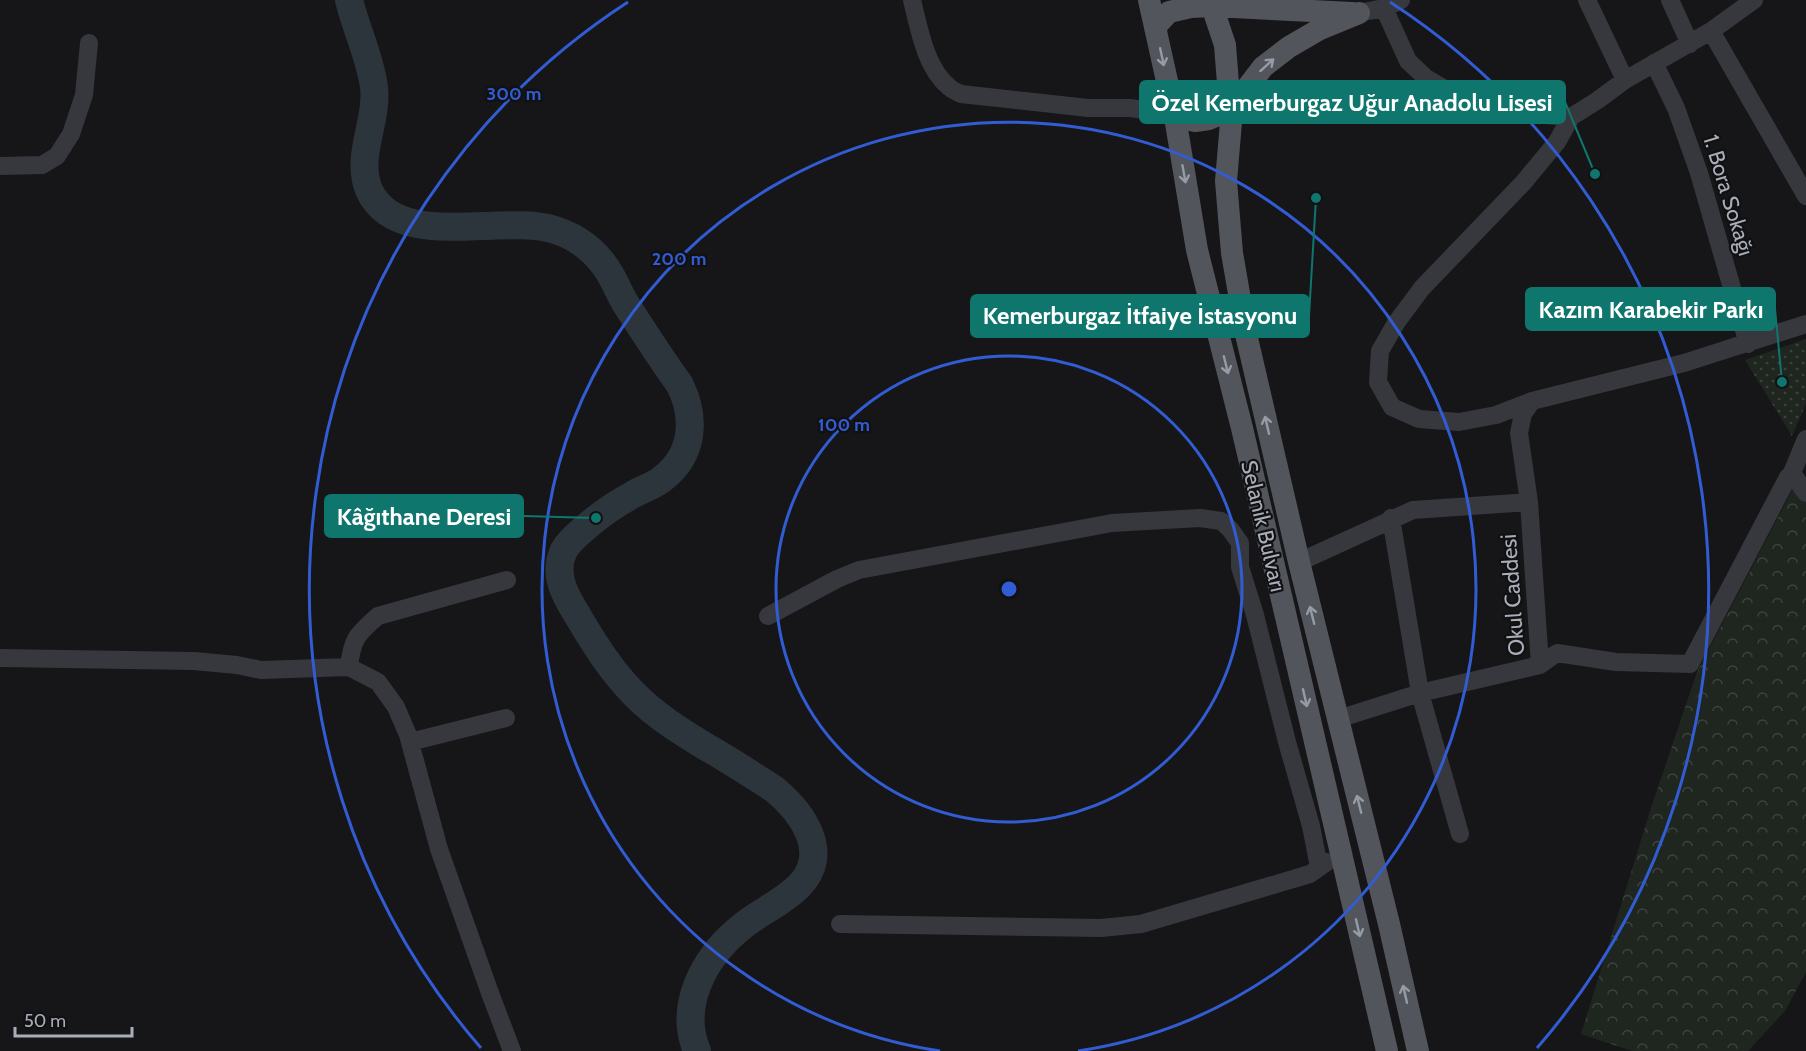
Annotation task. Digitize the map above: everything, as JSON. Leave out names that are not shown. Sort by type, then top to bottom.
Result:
[{"type":"main road","name":"Selanik Bulvarı","points":[[1149,0],[1174,117],[1197,250],[1242,428],[1387,1051]]},
{"type":"main road","points":[[1314,0],[1359,13]]},
{"type":"main road","name":"Selanik Bulvarı","points":[[1211,3],[1225,45],[1231,122],[1226,181],[1232,253],[1246,334],[1418,1051]]},
{"type":"main road","points":[[1155,27],[1169,12],[1211,3],[1359,13]]},
{"type":"main road","points":[[1174,117],[1194,121],[1209,119],[1230,110],[1263,67],[1289,47],[1320,29],[1359,13]]},
{"type":"main road","points":[[1350,891],[1378,884]]},
{"type":"street","points":[[912,0],[926,54],[939,76],[949,87],[961,94],[1088,108],[1130,108],[1174,117]]},
{"type":"street","points":[[1359,13],[1384,8],[1401,0]]},
{"type":"street","points":[[1587,0],[1624,80]]},
{"type":"street","points":[[1670,0],[1690,44]]},
{"type":"street","points":[[1754,0],[1711,31],[1624,80],[1571,117],[1557,142],[1523,183],[1422,288],[1396,323],[1380,351],[1378,382],[1392,406],[1419,419],[1459,422],[1496,415],[1532,401],[1684,363],[1806,324]]},
{"type":"street","points":[[1384,8],[1408,61],[1426,78],[1448,91],[1483,107],[1571,117]]},
{"type":"street","points":[[1711,31],[1806,196]]},
{"type":"street","points":[[0,166],[42,165],[57,156],[71,134],[84,95],[89,43]]},
{"type":"street","name":"1. Bora Sokağı","points":[[1654,63],[1676,108],[1699,173],[1748,344]]},
{"type":"street","points":[[1529,502],[1519,433],[1523,414],[1532,401]]},
{"type":"street","name":"Okul Caddesi","points":[[1540,665],[1557,653],[1616,662],[1690,664],[1792,473],[1806,439]]},
{"type":"street","points":[[1792,473],[1806,493]]},
{"type":"street","name":"Okul Caddesi","points":[[1299,561],[1413,510],[1529,502],[1540,665]]},
{"type":"street","points":[[768,616],[837,579],[860,570],[1112,523],[1200,519],[1221,521],[1240,543],[1240,567],[1311,826],[1319,867]]},
{"type":"street","points":[[1391,519],[1420,693],[1460,834]]},
{"type":"street","points":[[349,667],[351,647],[362,629],[378,616],[507,580]]},
{"type":"street","points":[[0,658],[194,661],[261,670],[349,667],[378,682],[396,707],[410,742],[439,849],[512,1051]]},
{"type":"street","points":[[1338,719],[1420,693],[1540,665]]},
{"type":"street","points":[[410,742],[506,718]]},
{"type":"street","points":[[840,924],[1101,928],[1141,924],[1310,874],[1341,852]]},
{"type":"green space","points":[[1806,339],[1806,404],[1792,436],[1745,360]]},
{"type":"green space","points":[[1797,481],[1806,493],[1806,972],[1785,1011],[1748,1051],[1632,1051],[1581,1034],[1651,808],[1697,672]]},
{"type":"waterway","points":[[349,0],[374,87],[373,113],[365,152],[365,177],[369,190],[383,209],[403,220],[426,225],[533,226],[555,230],[579,241],[605,266],[627,306],[680,385],[685,398],[690,423],[689,435],[681,459],[659,481],[615,505],[577,535],[564,550],[559,568],[562,586],[569,602],[611,668],[627,686],[643,703],[670,724],[774,789],[803,821],[813,847],[813,860],[809,873],[799,886],[739,929],[726,941],[705,968],[693,1000],[691,1017],[692,1034],[697,1051]]},
{"type":"place","name":"Özel Kemerburgaz Uğur Anadolu Lisesi","points":[[1595,174]]},
{"type":"place","name":"Kemerburgaz İtfaiye İstasyonu","points":[[1316,198]]},
{"type":"place","name":"Kazım Karabekir Parkı","points":[[1782,382]]},
{"type":"place","name":"Kâğıthane Deresi","points":[[596,518]]}]
